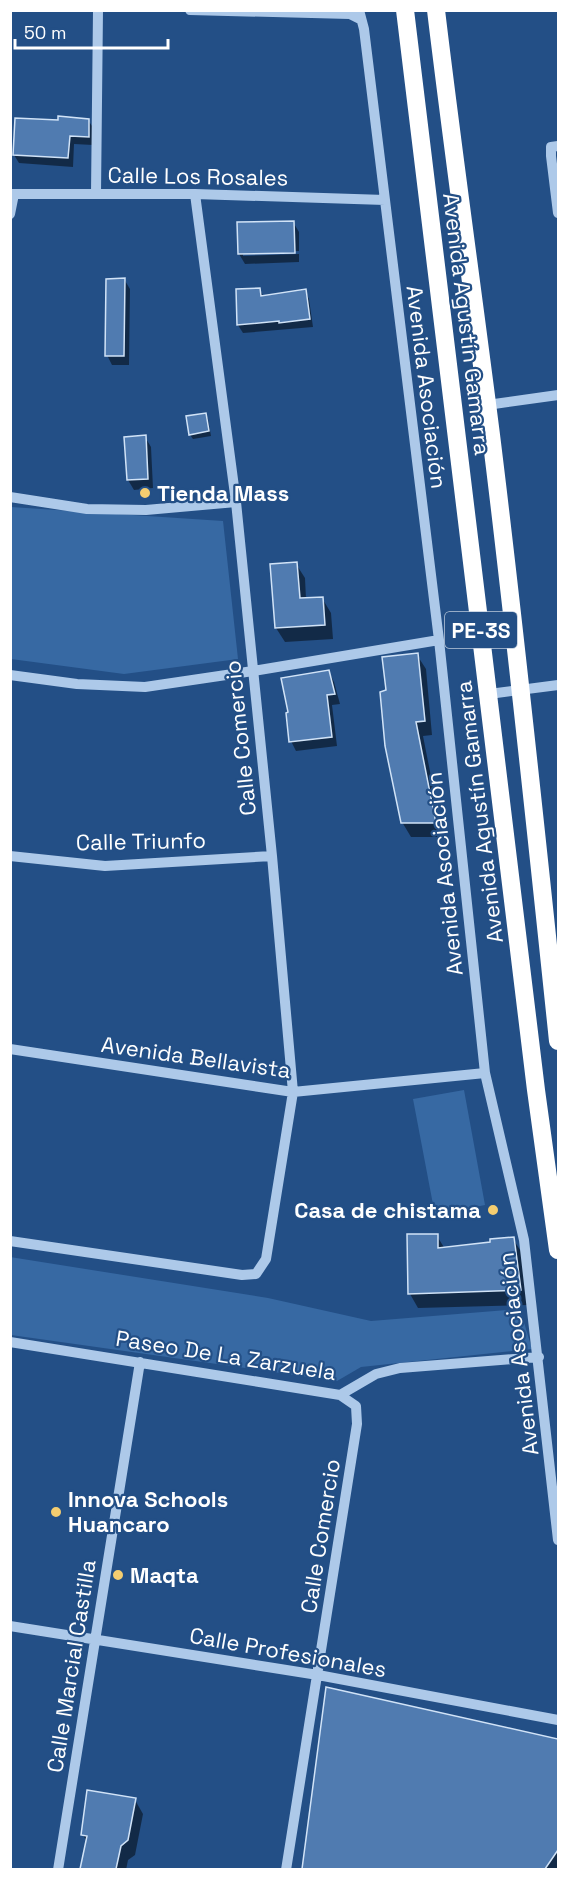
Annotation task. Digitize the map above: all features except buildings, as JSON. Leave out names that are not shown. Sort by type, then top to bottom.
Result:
[{"type":"highway","name":"Avenida Agustín Gamarra","points":[[405,10],[536,1090],[558,1250]]},
{"type":"highway","name":"Avenida Agustín Gamarra","points":[[436,10],[521,689],[558,1041]]},
{"type":"highway","points":[[449,372],[482,367]]},
{"type":"street","points":[[96,193],[98,10]]},
{"type":"street","points":[[190,10],[359,15]]},
{"type":"street","name":"Avenida Asociación","points":[[359,15],[364,29],[439,640],[485,1072],[524,1240],[558,1540]]},
{"type":"street","points":[[558,146],[551,147],[558,213]]},
{"type":"street","points":[[10,214],[12,194]]},
{"type":"street","name":"Calle Los Rosales","points":[[12,194],[195,194],[385,200]]},
{"type":"street","name":"Calle Comercio","points":[[10,1241],[242,1275],[256,1274],[266,1259],[293,1092],[236,502],[195,194]]},
{"type":"street","points":[[487,405],[558,395]]},
{"type":"street","points":[[10,497],[87,509],[146,510],[236,502]]},
{"type":"street","points":[[10,675],[77,684],[145,687],[439,640]]},
{"type":"street","points":[[489,694],[558,685]]},
{"type":"street","name":"Calle Triunfo","points":[[10,856],[105,866],[272,856]]},
{"type":"street","name":"Avenida Bellavista","points":[[10,1049],[293,1092],[485,1072]]},
{"type":"street","name":"Paseo De La Zarzuela","points":[[10,1342],[340,1395],[376,1374],[400,1368],[539,1357]]},
{"type":"street","name":"Calle Marcial Castilla","points":[[58,1869],[140,1362]]},
{"type":"street","name":"Calle Comercio","points":[[286,1869],[357,1424],[356,1406],[340,1395]]},
{"type":"street","name":"Calle Profesionales","points":[[10,1626],[318,1675],[558,1720]]},
{"type":"shaded area","points":[[11,507],[223,521],[238,659],[124,674],[11,659]]},
{"type":"shaded area","points":[[464,1090],[485,1205],[435,1215],[413,1099]]},
{"type":"shaded area","points":[[10,1257],[268,1298],[371,1321],[520,1309],[532,1349],[361,1367],[337,1381],[11,1335]]},
{"type":"place","name":"Tienda Mass","points":[[145,493]]},
{"type":"place","name":"Casa de chistama","points":[[493,1210]]},
{"type":"place","name":"Innova Schools Huancaro","points":[[56,1512]]},
{"type":"place","name":"Maqta","points":[[118,1575]]}]
